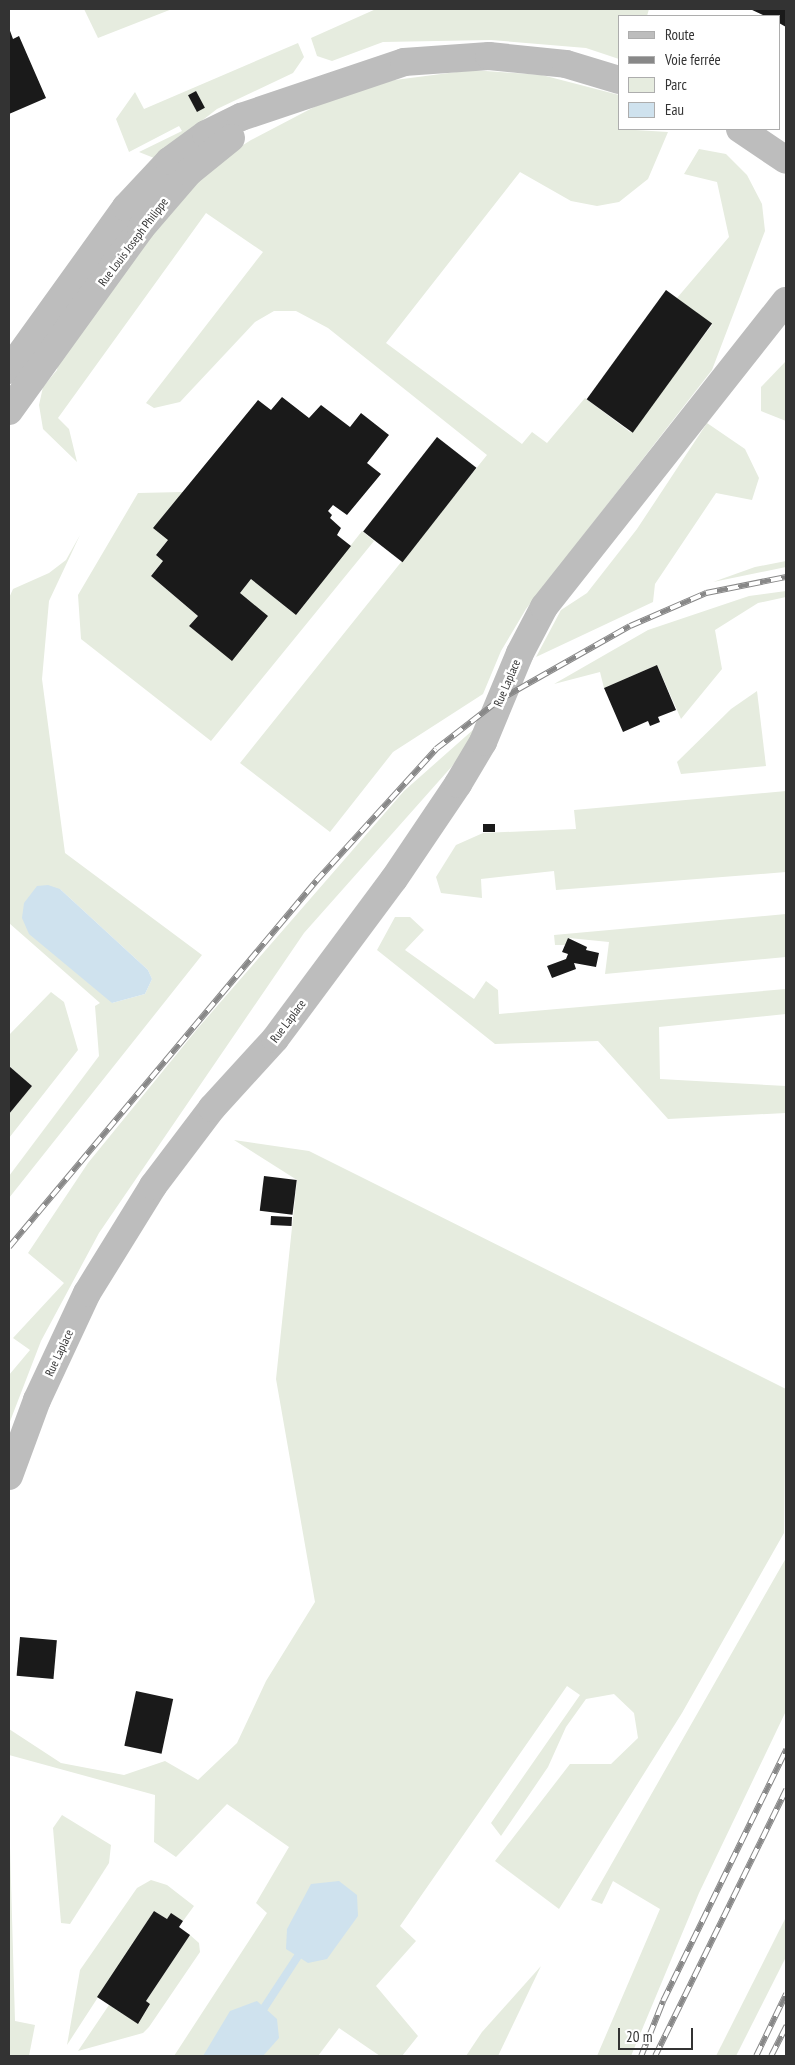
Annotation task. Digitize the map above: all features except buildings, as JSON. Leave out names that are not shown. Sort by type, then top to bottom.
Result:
[{"type":"street","name":"Rue Louis Joseph Philippe","points":[[9,370],[126,207],[169,161],[206,134],[241,117],[404,62],[489,56],[566,64],[618,80]]},
{"type":"street","name":"Rue Louis Joseph Philippe","points":[[9,411],[141,228],[189,172],[239,132],[287,101]]},
{"type":"street","points":[[762,138],[786,160]]},
{"type":"street","points":[[778,320],[786,301]]},
{"type":"street","name":"Rue Laplace","points":[[9,1476],[37,1400],[87,1293],[153,1186],[212,1108],[275,1039],[448,800],[482,742],[520,653],[544,607],[778,320]]},
{"type":"green space","points":[[84,9],[172,9],[98,38]]},
{"type":"green space","points":[[376,9],[649,9],[647,15],[618,15],[618,59],[586,48],[491,40],[383,42],[332,61],[317,56],[311,38]]},
{"type":"green space","points":[[298,43],[304,57],[293,73],[217,109],[154,158],[139,152],[182,131],[179,126],[129,152],[116,119],[135,92],[144,109]]},
{"type":"green space","points":[[472,70],[542,75],[618,95],[618,130],[668,132],[648,179],[619,202],[597,206],[571,201],[520,172],[386,343],[522,444],[532,432],[547,443],[585,398],[630,432],[712,325],[677,298],[729,237],[717,182],[684,174],[699,149],[726,154],[747,175],[762,204],[765,231],[712,370],[526,609],[501,651],[483,694],[393,752],[330,832],[240,763],[487,455],[328,328],[296,311],[274,311],[255,322],[180,402],[154,408],[146,403],[263,252],[206,213],[58,418],[69,429],[77,462],[43,429],[39,405],[43,387],[57,370],[60,353],[199,173],[251,140],[318,105],[387,81]]},
{"type":"green space","points":[[786,361],[786,421],[761,411],[761,387]]},
{"type":"green space","points":[[707,423],[745,449],[759,478],[752,500],[716,493],[655,584],[653,602],[536,657],[561,610],[587,593],[637,529]]},
{"type":"green space","points":[[183,492],[168,540],[156,555],[163,561],[151,576],[198,616],[189,626],[232,660],[240,593],[251,579],[296,615],[362,531],[374,541],[211,741],[81,639],[78,595],[138,493]]},
{"type":"green space","points":[[80,535],[49,601],[42,679],[65,853],[202,955],[9,1198],[9,1176],[99,1056],[95,1006],[100,1003],[9,923],[9,598],[13,589],[49,573],[66,560]],"holes":[[[60,889],[148,970],[152,979],[145,994],[112,1003]]]},
{"type":"green space","points":[[786,561],[786,567],[713,582],[755,567]]},
{"type":"green space","points":[[786,591],[786,597],[758,603],[715,630],[722,669],[681,719],[657,665],[604,688],[600,672],[554,684],[648,630],[749,596]]},
{"type":"green space","points":[[757,691],[766,766],[681,774],[677,762],[731,709]]},
{"type":"green space","points":[[474,729],[462,755],[304,933],[99,1233],[41,1341],[9,1424],[9,1375],[30,1350],[13,1338],[64,1283],[28,1253],[88,1163],[198,1028],[404,791]]},
{"type":"green space","points":[[786,791],[786,872],[556,890],[554,871],[481,879],[482,898],[441,893],[436,877],[456,845],[483,833],[576,829],[574,810]]},
{"type":"green space","points":[[786,914],[786,957],[605,974],[609,942],[569,938],[565,945],[555,945],[554,935]]},
{"type":"green space","points":[[395,917],[410,917],[424,930],[405,950],[474,999],[486,981],[498,990],[499,1014],[786,989],[786,1014],[659,1027],[660,1079],[786,1086],[786,1113],[668,1119],[598,1041],[495,1044],[377,950]]},
{"type":"green space","points":[[51,992],[64,1002],[78,1050],[9,1138],[9,1114],[32,1086],[9,1066],[9,1035]]},
{"type":"green space","points":[[234,1140],[309,1151],[786,1389],[784,1533],[682,1713],[559,1909],[495,1861],[570,1764],[611,1764],[638,1738],[634,1713],[614,1694],[586,1699],[566,1727],[548,1767],[501,1836],[491,1823],[580,1695],[567,1686],[400,1926],[416,1941],[376,1986],[418,2036],[402,2056],[380,2056],[339,2028],[318,2056],[174,2056],[267,1913],[256,1903],[289,1847],[227,1804],[176,1857],[154,1842],[155,1795],[9,1755],[9,1729],[61,1763],[124,1775],[165,1761],[198,1780],[237,1743],[266,1681],[315,1602],[276,1379],[297,1180]]},
{"type":"green space","points":[[786,1558],[786,1711],[699,1893],[631,2056],[597,2056],[660,1909],[613,1881],[602,1904],[591,1900]]},
{"type":"green space","points":[[9,1812],[15,2021],[35,2025],[29,2056],[9,2056]]},
{"type":"green space","points":[[62,1815],[111,1845],[109,1863],[70,1924],[61,1923],[53,1828]]},
{"type":"green space","points":[[151,1880],[167,1885],[194,1906],[183,1921],[171,1914],[167,1919],[154,1911],[67,2045],[80,1970],[137,1888]]},
{"type":"green space","points":[[786,1917],[786,1957],[736,2056],[716,2056]]},
{"type":"green space","points":[[190,1935],[199,1943],[200,1952],[149,2027],[143,2033],[78,2051],[109,2005],[138,2023],[150,2004],[146,2001]]},
{"type":"green space","points":[[541,1966],[498,2056],[466,2056],[482,2032]]},
{"type":"water","points":[[48,885],[60,889],[148,970],[152,979],[145,994],[112,1003],[29,934],[22,918],[24,903],[37,886]]},
{"type":"water","points":[[339,1881],[357,1895],[358,1916],[327,1959],[308,1963],[286,1949],[287,1929],[311,1884]]},
{"type":"water","points":[[257,2001],[277,2019],[279,2038],[263,2056],[203,2056],[230,2011]]},
{"type":"waterway","points":[[264,2008],[298,1956]]},
{"type":"railway","points":[[9,1247],[316,881],[436,749],[499,700],[630,626],[706,593],[786,577]]},
{"type":"railway","points":[[641,2056],[663,2001],[786,1750]]},
{"type":"railway","points":[[655,2056],[786,1790]]},
{"type":"railway","points":[[756,2056],[786,1994]]},
{"type":"railway","points":[[771,2056],[786,2026]]}]
